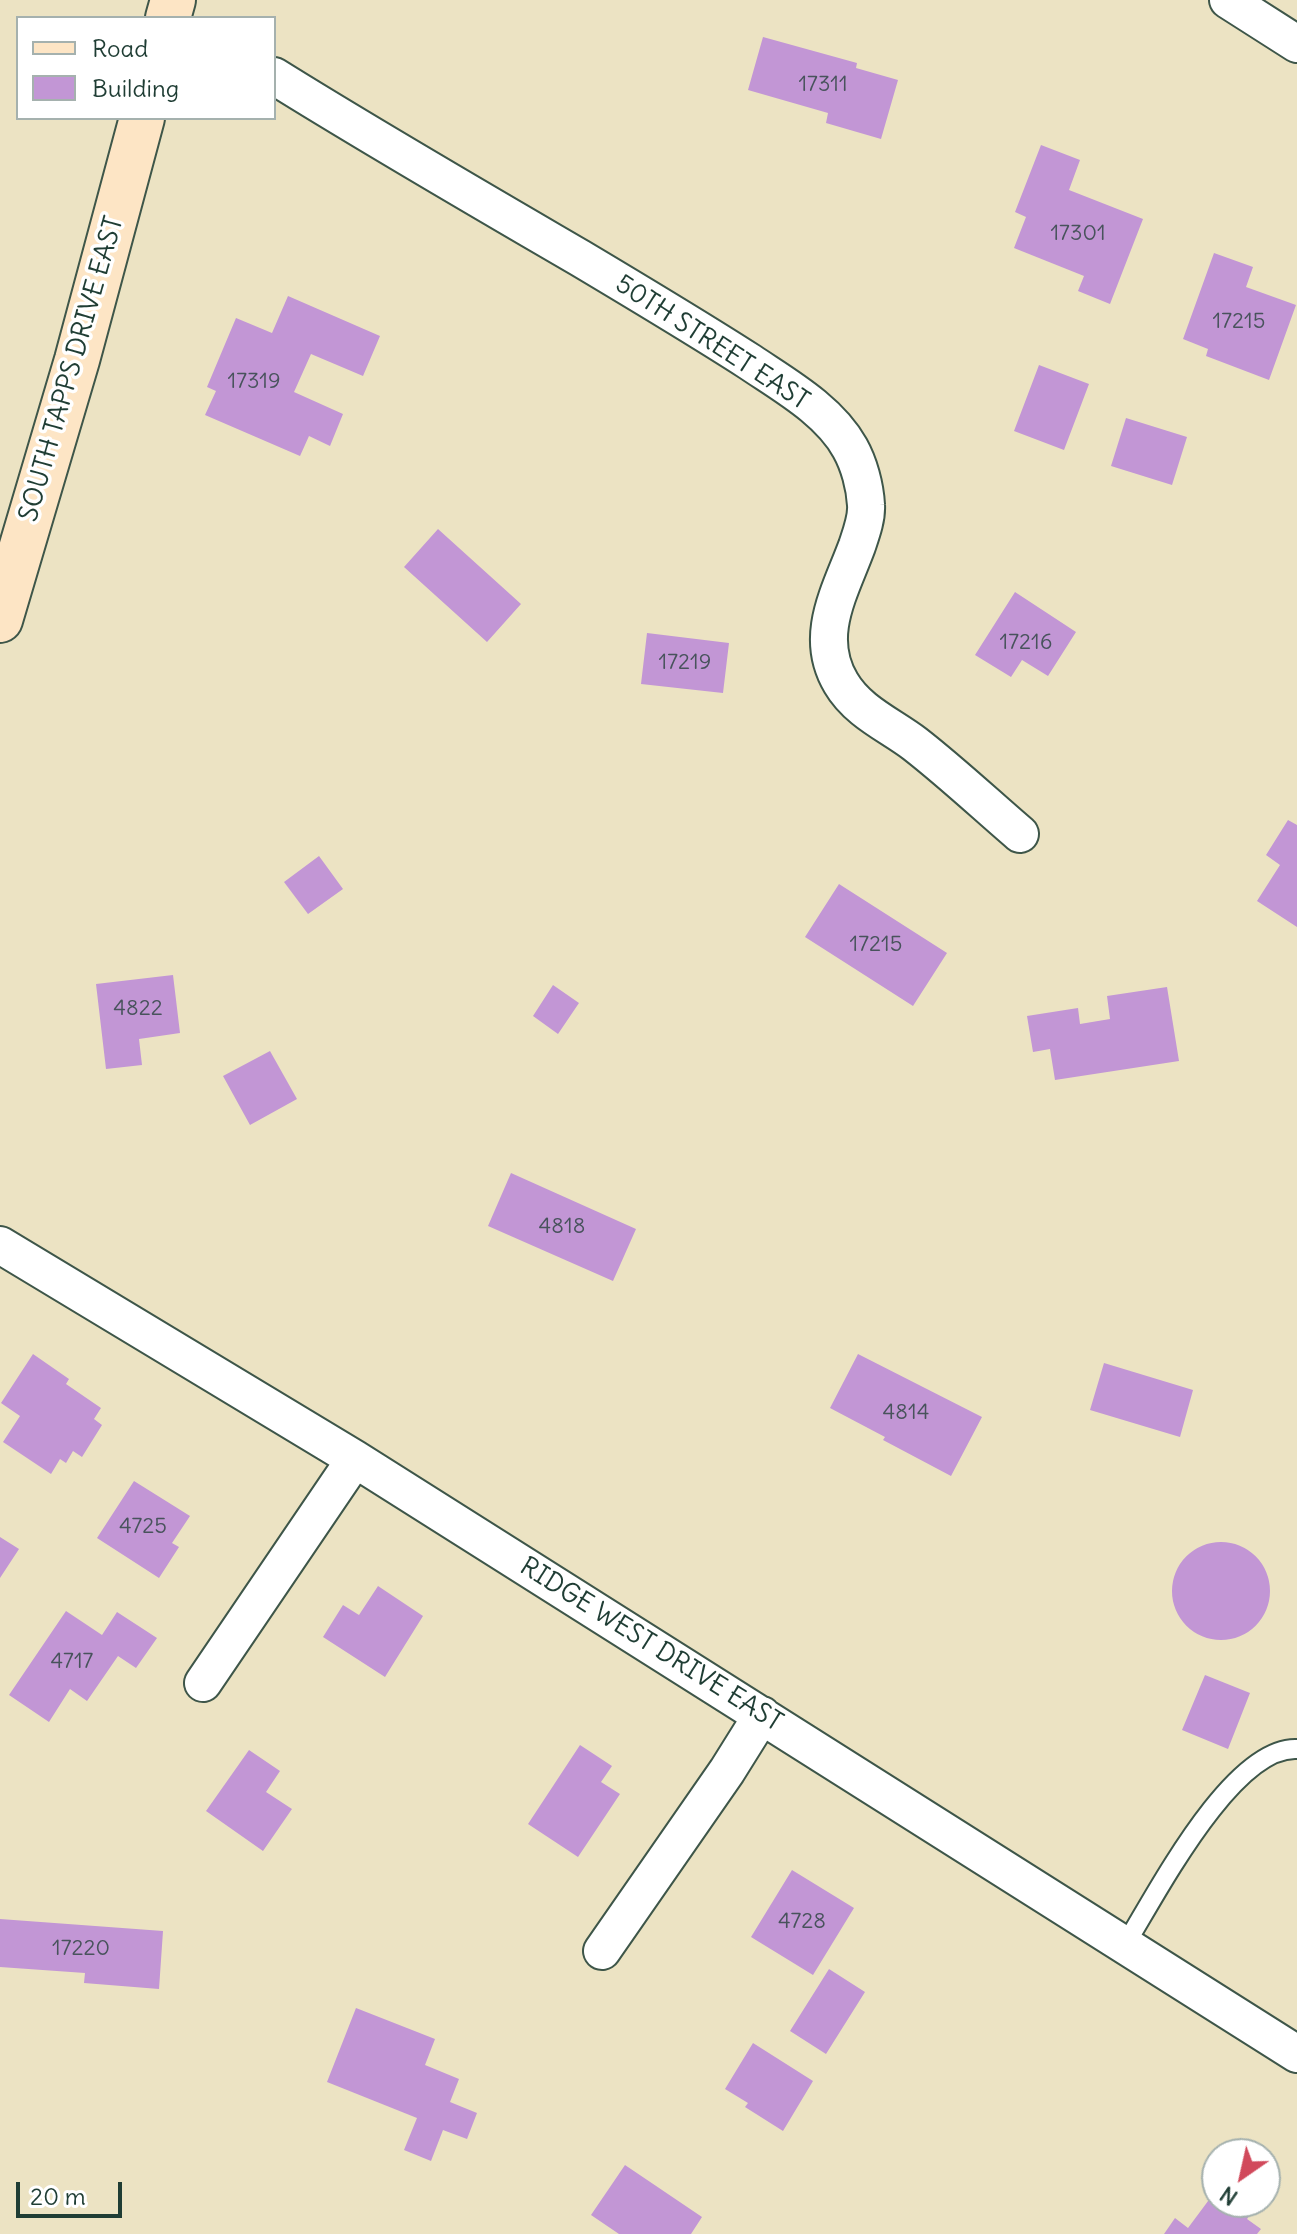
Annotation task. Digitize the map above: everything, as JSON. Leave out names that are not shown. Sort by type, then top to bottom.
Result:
[{"type":"street","points":[[1228,0],[1297,44]]},
{"type":"street","name":"50TH STREET EAST","points":[[276,77],[375,139],[682,317],[771,376],[834,427],[849,445],[858,464],[867,507],[831,618],[827,641],[831,662],[842,685],[864,710],[914,744],[1020,834]]},
{"type":"street","name":"SOUTH TAPPS DRIVE EAST","points":[[0,620],[77,360],[141,120]]},
{"type":"street","name":"RIDGE WEST DRIVE EAST","points":[[0,1245],[355,1459],[1297,2054]]},
{"type":"street","points":[[203,1683],[355,1459]]},
{"type":"street","points":[[602,1951],[727,1771],[762,1715]]},
{"type":"lane","points":[[1125,1945],[1213,1804],[1247,1770],[1287,1748],[1297,1749]]},
{"type":"building","points":[[763,37],[857,63],[856,68],[898,80],[881,139],[826,123],[828,113],[748,90]]},
{"type":"building","points":[[1041,145],[1080,160],[1069,190],[1143,219],[1110,304],[1078,291],[1084,276],[1014,248],[1026,217],[1015,212]]},
{"type":"building","points":[[1214,253],[1253,267],[1246,287],[1296,305],[1269,380],[1206,356],[1208,349],[1183,339]]},
{"type":"building","points":[[288,296],[380,336],[363,376],[311,354],[294,392],[343,414],[330,446],[309,436],[300,456],[205,415],[216,391],[207,387],[236,318],[272,333]]},
{"type":"building","points":[[1039,365],[1089,384],[1064,450],[1014,431]]},
{"type":"building","points":[[1126,418],[1187,437],[1172,485],[1111,466]]},
{"type":"building","points":[[438,529],[521,604],[487,642],[404,567]]},
{"type":"building","points":[[1015,592],[1076,632],[1048,676],[1022,660],[1011,677],[975,655]]},
{"type":"building","points":[[647,633],[729,643],[723,693],[641,684]]},
{"type":"building","points":[[1288,820],[1297,825],[1297,927],[1257,901],[1280,865],[1266,855]]},
{"type":"building","points":[[319,856],[343,889],[308,914],[284,882]]},
{"type":"building","points":[[839,884],[947,953],[913,1006],[805,937]]},
{"type":"building","points":[[173,975],[180,1033],[139,1039],[142,1065],[106,1069],[96,984]]},
{"type":"building","points":[[553,985],[579,1003],[558,1034],[533,1016]]},
{"type":"building","points":[[1167,987],[1179,1061],[1055,1080],[1050,1049],[1033,1052],[1027,1016],[1078,1008],[1080,1024],[1110,1019],[1107,996]]},
{"type":"building","points":[[270,1051],[297,1099],[250,1125],[223,1076]]},
{"type":"building","points":[[511,1173],[636,1229],[613,1281],[488,1226]]},
{"type":"building","points":[[33,1354],[69,1379],[66,1384],[101,1408],[94,1419],[102,1425],[82,1457],[73,1451],[66,1463],[60,1459],[51,1474],[3,1442],[20,1416],[1,1403]]},
{"type":"building","points":[[858,1354],[982,1417],[951,1476],[830,1408]]},
{"type":"building","points":[[1104,1363],[1193,1390],[1180,1437],[1090,1410]]},
{"type":"building","points":[[134,1481],[190,1516],[172,1543],[179,1547],[159,1578],[97,1538]]},
{"type":"building","points":[[0,1537],[19,1549],[0,1578]]},
{"type":"building","points":[[1221,1542],[1240,1545],[1256,1556],[1267,1572],[1270,1591],[1267,1610],[1256,1626],[1240,1637],[1221,1640],[1202,1637],[1186,1626],[1175,1610],[1172,1591],[1175,1572],[1186,1556],[1202,1545]]},
{"type":"building","points":[[378,1586],[423,1616],[385,1677],[323,1637],[343,1605],[359,1615]]},
{"type":"building","points":[[66,1611],[102,1635],[117,1612],[157,1638],[136,1668],[118,1656],[87,1701],[70,1689],[49,1722],[9,1695]]},
{"type":"building","points":[[1205,1675],[1250,1693],[1228,1749],[1182,1730]]},
{"type":"building","points":[[580,1745],[612,1766],[601,1782],[620,1794],[578,1857],[528,1824]]},
{"type":"building","points":[[249,1750],[280,1771],[266,1792],[292,1809],[263,1851],[206,1811]]},
{"type":"building","points":[[792,1870],[854,1908],[813,1975],[751,1937]]},
{"type":"building","points":[[0,1919],[163,1931],[159,1989],[84,1983],[85,1973],[0,1967]]},
{"type":"building","points":[[829,1969],[865,1992],[826,2054],[790,2031]]},
{"type":"building","points":[[356,2008],[435,2039],[425,2065],[459,2079],[450,2102],[477,2113],[467,2139],[443,2130],[431,2161],[404,2150],[417,2118],[327,2082]]},
{"type":"building","points":[[753,2043],[813,2081],[783,2131],[745,2107],[748,2103],[725,2089]]},
{"type":"building","points":[[625,2165],[702,2217],[691,2234],[619,2234],[591,2215]]},
{"type":"building","points":[[1201,2211],[1201,2218],[1248,2218],[1261,2229],[1257,2234],[1164,2234],[1175,2218],[1188,2228]]}]
